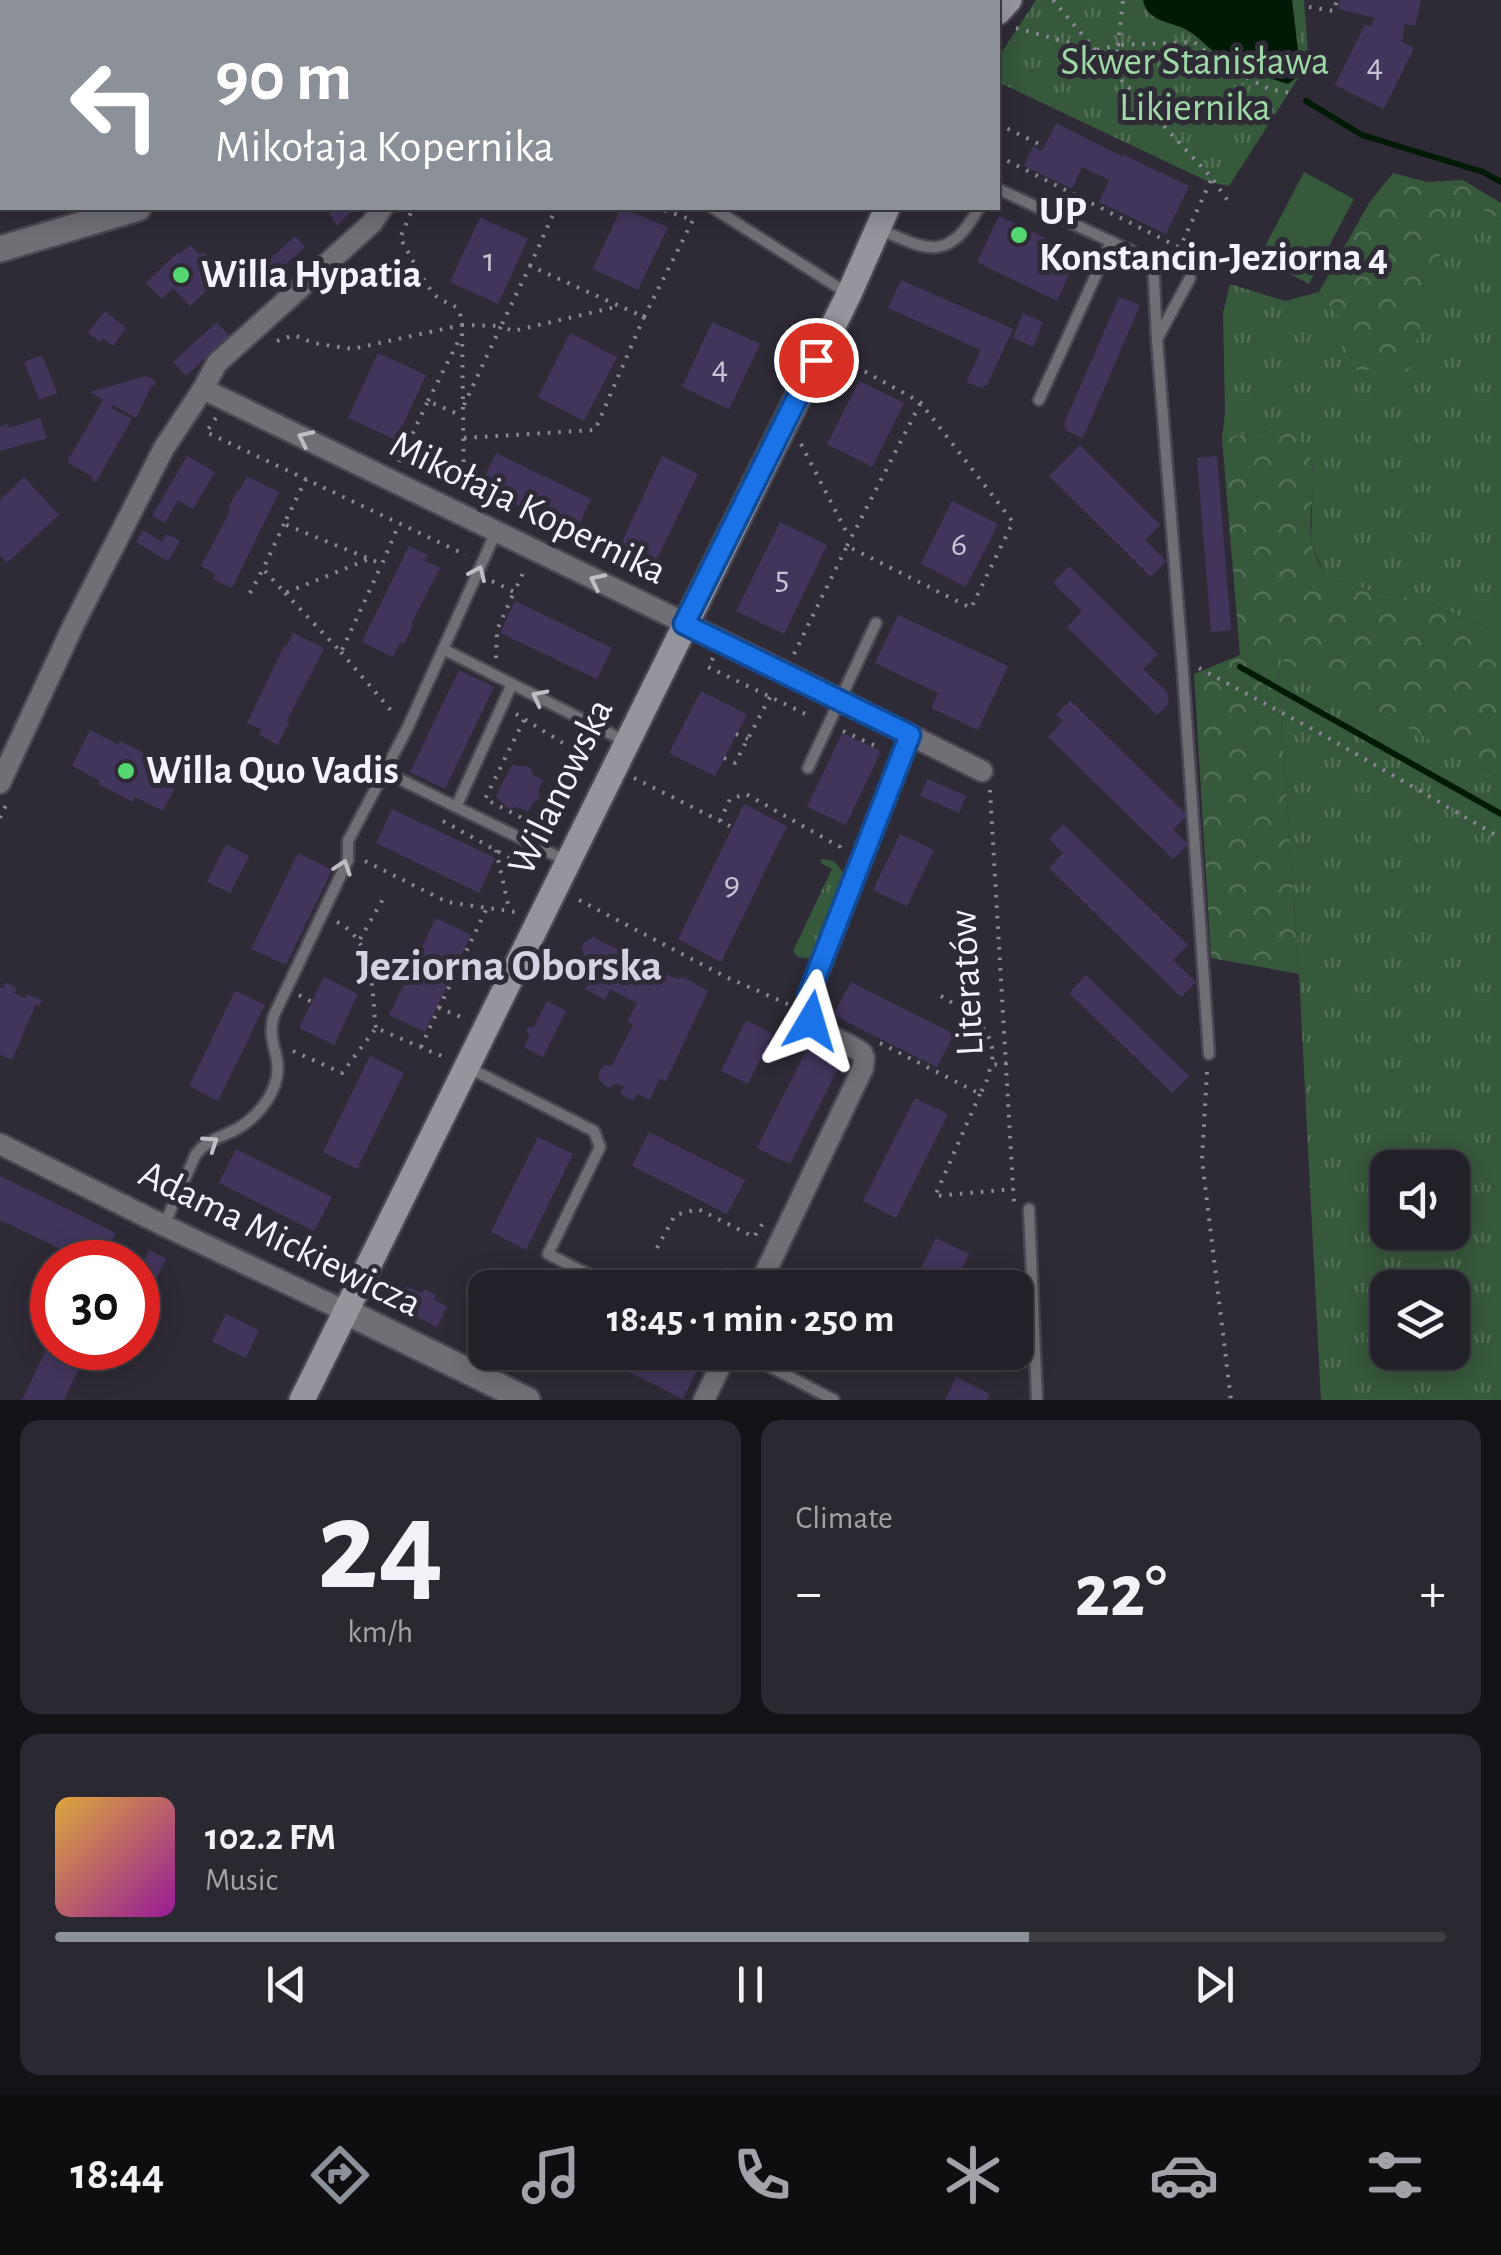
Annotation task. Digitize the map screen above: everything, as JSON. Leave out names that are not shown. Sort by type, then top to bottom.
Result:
[{"type":"main road","points":[[1004,19],[1010,0]]},
{"type":"main road","name":"Wilanowska","points":[[302,1400],[457,1063],[567,861],[883,218]]},
{"type":"street","points":[[0,249],[131,210]]},
{"type":"street","points":[[0,783],[72,626],[164,448],[217,363],[372,223],[381,210]]},
{"type":"street","name":"Mikołaja Kopernika","points":[[204,389],[982,772]]},
{"type":"street","points":[[767,1270],[863,1068],[862,1053],[811,1021],[808,996],[910,735]]},
{"type":"street","name":"Adama Mickiewicza","points":[[0,1144],[527,1400]]},
{"type":"street","points":[[704,1400],[718,1370]]},
{"type":"lane","points":[[1000,189],[1153,261],[1208,1054]]},
{"type":"lane","points":[[715,210],[848,294]]},
{"type":"lane","points":[[883,218],[923,248],[936,247],[949,244],[960,235],[979,210]]},
{"type":"lane","points":[[1039,400],[1111,242]]},
{"type":"lane","points":[[1156,340],[1190,278]]},
{"type":"lane","points":[[163,1226],[203,1145],[247,1123],[268,1097],[278,1075],[270,1040],[274,1015],[348,860],[348,842],[385,772],[496,532]]},
{"type":"lane","points":[[808,768],[876,623]]},
{"type":"lane","points":[[443,649],[510,688],[626,742]]},
{"type":"lane","points":[[457,805],[510,688]]},
{"type":"lane","points":[[385,772],[567,861]]},
{"type":"lane","points":[[457,1063],[594,1131],[600,1147],[548,1254],[580,1270]]},
{"type":"lane","points":[[1029,1208],[1037,1400]]},
{"type":"lane","points":[[776,1370],[834,1400]]},
{"type":"path","points":[[1052,0],[1228,200]]},
{"type":"path","points":[[1115,73],[1124,0]]},
{"type":"path","points":[[1309,7],[1334,12],[1337,0]]},
{"type":"path","points":[[1004,19],[1096,50],[1118,45],[1194,42],[1224,65],[1268,89],[1296,94]]},
{"type":"path","points":[[1000,125],[1044,147]]},
{"type":"path","points":[[1000,157],[1200,258]]},
{"type":"path","points":[[1170,269],[1212,178]]},
{"type":"path","points":[[412,210],[400,238],[435,295],[456,305],[462,318],[464,503]]},
{"type":"path","points":[[464,407],[555,210]]},
{"type":"path","points":[[464,438],[594,430],[693,220],[662,210]]},
{"type":"path","points":[[530,266],[644,317]]},
{"type":"path","points":[[268,346],[282,337],[294,336],[352,349],[462,325],[501,326],[514,331],[620,306]]},
{"type":"path","points":[[395,469],[462,334]]},
{"type":"path","points":[[838,356],[920,402],[1013,522],[971,608],[847,546]]},
{"type":"path","points":[[230,401],[206,432],[490,567],[484,577],[514,592]]},
{"type":"path","points":[[428,401],[464,417]]},
{"type":"path","points":[[790,662],[920,402]]},
{"type":"path","points":[[798,439],[850,540]]},
{"type":"path","points":[[250,593],[306,479]]},
{"type":"path","points":[[284,524],[382,564]]},
{"type":"path","points":[[263,569],[342,652],[400,524]]},
{"type":"path","points":[[285,594],[370,559]]},
{"type":"path","points":[[496,668],[497,630],[530,560]]},
{"type":"path","points":[[1182,658],[1501,838]]},
{"type":"path","points":[[510,688],[517,716],[584,756]]},
{"type":"path","points":[[724,758],[735,763],[770,697]]},
{"type":"path","points":[[524,720],[484,799],[531,823]]},
{"type":"path","points":[[736,734],[748,739]]},
{"type":"path","name":"Literatów","points":[[980,1094],[935,1196],[1013,1191],[993,812],[982,772]]},
{"type":"path","points":[[633,778],[732,827]]},
{"type":"path","points":[[720,821],[730,799],[746,794],[840,847],[843,860]]},
{"type":"path","points":[[496,850],[510,911]]},
{"type":"path","points":[[362,855],[361,859],[447,902],[522,912]]},
{"type":"path","points":[[360,939],[383,899]]},
{"type":"path","points":[[579,900],[792,1006]]},
{"type":"path","points":[[421,1047],[488,908]]},
{"type":"path","points":[[294,1051],[342,1073],[376,1028],[371,971],[360,939],[332,919]]},
{"type":"path","points":[[462,960],[490,975]]},
{"type":"path","points":[[941,996],[966,1012],[987,1034],[994,1056],[991,1064]]},
{"type":"path","points":[[439,1008],[468,1020]]},
{"type":"path","points":[[376,1028],[457,1063]]},
{"type":"path","points":[[1208,1054],[1202,1160],[1231,1400]]},
{"type":"path","points":[[657,1248],[675,1215],[686,1212],[698,1209],[754,1237],[764,1221]]},
{"type":"green space","name":"Skwer Stanisława Likiernika","points":[[1036,0],[1304,0],[1306,66],[1229,186],[1209,182],[1000,83],[1000,55]]},
{"type":"green space","points":[[1304,172],[1354,199],[1309,284],[1259,258]]},
{"type":"green space","points":[[1393,173],[1427,182],[1463,180],[1501,203],[1501,220],[1456,195],[1408,372],[1342,369],[1342,321],[1319,292],[1369,203]]},
{"type":"green space","points":[[1456,194],[1501,220],[1501,645],[1485,627],[1418,599],[1372,591],[1325,576],[1311,542],[1313,467],[1269,431],[1222,438],[1223,313],[1230,284],[1285,301],[1319,292],[1342,321]]},
{"type":"green space","points":[[1269,431],[1293,432],[1310,456],[1311,538],[1325,576],[1372,591],[1418,599],[1485,627],[1501,645],[1501,778],[1277,657],[1299,974],[1211,958],[1194,674],[1240,655],[1222,438]]},
{"type":"green space","points":[[1277,656],[1501,778],[1501,1400],[1321,1400],[1299,974]]},
{"type":"green space","points":[[821,859],[834,861],[846,876],[812,959],[798,957],[793,951],[832,869]]},
{"type":"shaded area","points":[[1143,0],[1292,0],[1301,74],[1288,84],[1238,66],[1190,32],[1154,16]]},
{"type":"building","points":[[1340,0],[1421,0],[1415,26],[1405,24],[1402,42],[1414,48],[1384,109],[1335,85],[1365,24],[1371,27],[1375,18],[1338,9]]},
{"type":"building","points":[[1056,123],[1189,186],[1166,234],[1099,202],[1109,180],[1082,167],[1072,189],[1024,166],[1033,146],[1042,151]]},
{"type":"building","points":[[327,210],[353,210],[337,226]]},
{"type":"building","points":[[620,210],[668,227],[638,290],[593,269]]},
{"type":"building","points":[[999,216],[1079,254],[1057,301],[977,262]]},
{"type":"building","points":[[480,217],[528,239],[498,304],[450,282]]},
{"type":"building","points":[[295,236],[305,247],[268,280],[258,270]]},
{"type":"building","name":"Willa Hypatia","points":[[190,245],[213,262],[203,271],[211,279],[203,286],[207,290],[190,306],[173,288],[162,299],[146,283]]},
{"type":"building","points":[[901,280],[1013,329],[987,385],[982,388],[966,382],[981,350],[888,308]]},
{"type":"building","points":[[1119,297],[1140,305],[1083,438],[1067,431],[1064,424]]},
{"type":"building","points":[[105,311],[126,328],[113,346],[88,333]]},
{"type":"building","points":[[1023,313],[1043,322],[1033,347],[1013,338]]},
{"type":"building","points":[[217,322],[229,336],[186,376],[173,362]]},
{"type":"building","points":[[712,322],[760,344],[729,409],[682,387]]},
{"type":"building","points":[[570,333],[617,357],[584,421],[538,397]]},
{"type":"building","points":[[378,353],[426,375],[396,440],[348,418]]},
{"type":"building","points":[[42,355],[57,393],[39,400],[24,362]]},
{"type":"building","points":[[146,376],[156,384],[136,418],[113,405],[111,408],[132,419],[96,482],[91,480],[93,477],[67,462],[103,400],[90,392]]},
{"type":"building","points":[[859,381],[904,403],[872,467],[827,444]]},
{"type":"building","points":[[40,418],[47,438],[0,451],[0,427]]},
{"type":"building","points":[[1080,445],[1160,525],[1145,540],[1166,561],[1151,577],[1049,476]]},
{"type":"building","points":[[496,453],[591,499],[575,533],[480,487]]},
{"type":"building","points":[[187,456],[215,472],[193,509],[178,500],[165,523],[152,516]]},
{"type":"building","points":[[662,456],[698,474],[651,571],[616,554]]},
{"type":"building","points":[[1217,456],[1231,630],[1211,632],[1197,458]]},
{"type":"building","points":[[247,476],[279,492],[232,588],[213,579],[215,574],[201,566]]},
{"type":"building","points":[[24,477],[59,515],[7,563],[0,555],[0,500]]},
{"type":"building","points":[[952,501],[998,524],[966,587],[921,564]]},
{"type":"building","points":[[780,522],[827,545],[784,634],[736,611]]},
{"type":"building","points":[[143,530],[162,542],[167,534],[180,541],[168,561],[136,542]]},
{"type":"building","points":[[409,546],[428,555],[425,561],[440,568],[404,644],[400,642],[393,657],[362,642]]},
{"type":"building","points":[[1069,566],[1158,654],[1143,669],[1167,692],[1169,703],[1157,715],[1067,627],[1082,611],[1053,583]]},
{"type":"building","points":[[515,601],[612,648],[597,679],[500,633]]},
{"type":"building","points":[[898,615],[1008,666],[978,730],[931,708],[938,693],[875,663]]},
{"type":"building","points":[[293,633],[324,648],[278,745],[247,723]]},
{"type":"building","points":[[459,670],[494,687],[445,789],[410,772]]},
{"type":"building","points":[[701,691],[747,714],[715,776],[669,753]]},
{"type":"building","points":[[1070,700],[1187,815],[1173,830],[1188,844],[1173,859],[1048,737],[1063,721],[1056,715]]},
{"type":"building","name":"Willa Quo Vadis","points":[[90,730],[154,758],[152,761],[181,776],[163,811],[135,797],[133,802],[72,766]]},
{"type":"building","points":[[842,733],[881,751],[846,825],[807,807]]},
{"type":"building","points":[[512,765],[530,767],[533,775],[543,780],[538,791],[540,799],[533,802],[528,812],[517,807],[509,809],[496,796]]},
{"type":"building","points":[[927,779],[966,796],[959,813],[920,796]]},
{"type":"building","points":[[744,804],[787,826],[721,962],[678,939]]},
{"type":"building","points":[[392,809],[495,858],[479,893],[376,843]]},
{"type":"building","points":[[1063,824],[1188,945],[1173,960],[1196,982],[1181,997],[1049,868],[1063,853],[1049,839]]},
{"type":"building","points":[[900,834],[934,850],[907,906],[873,890]]},
{"type":"building","points":[[226,844],[249,856],[230,893],[207,882]]},
{"type":"building","points":[[298,853],[332,870],[286,965],[251,949]]},
{"type":"building","points":[[436,918],[471,935],[425,1032],[389,1015]]},
{"type":"building","points":[[593,937],[619,950],[620,946],[630,950],[627,956],[708,991],[666,1081],[660,1078],[650,1100],[637,1094],[633,1101],[620,1094],[624,1087],[617,1084],[608,1088],[599,1080],[599,1072],[606,1064],[611,1067],[633,1025],[627,1022],[637,1003],[610,989],[605,1000],[585,989],[588,982],[574,975],[584,954],[583,944]]},
{"type":"building","points":[[1086,975],[1189,1076],[1172,1093],[1069,993]]},
{"type":"building","points":[[324,977],[358,994],[334,1045],[299,1028]]},
{"type":"building","points":[[851,982],[954,1034],[937,1067],[833,1015]]},
{"type":"building","points":[[6,983],[17,988],[14,993],[42,1000],[39,1006],[36,1004],[12,1060],[0,1055],[0,987]]},
{"type":"building","points":[[235,991],[265,1005],[218,1101],[189,1086]]},
{"type":"building","points":[[547,1001],[566,1011],[543,1057],[524,1047],[530,1036],[528,1027],[534,1027]]},
{"type":"building","points":[[746,1020],[773,1034],[768,1043],[779,1048],[771,1064],[760,1059],[748,1084],[721,1071]]},
{"type":"building","points":[[809,1045],[842,1061],[790,1164],[757,1148]]},
{"type":"building","points":[[370,1056],[404,1073],[357,1169],[323,1152]]},
{"type":"building","points":[[915,1098],[948,1114],[896,1218],[863,1201]]},
{"type":"building","points":[[649,1132],[745,1180],[727,1214],[632,1166]]},
{"type":"building","points":[[538,1137],[573,1154],[526,1250],[491,1232]]},
{"type":"building","points":[[236,1149],[332,1197],[314,1231],[219,1183]]},
{"type":"building","points":[[0,1176],[116,1233],[113,1240],[42,1240],[0,1220]]},
{"type":"building","points":[[936,1238],[969,1254],[961,1270],[920,1270]]},
{"type":"building","points":[[407,1286],[436,1295],[434,1300],[447,1307],[437,1327],[397,1307]]},
{"type":"building","points":[[226,1314],[259,1330],[246,1358],[212,1342]]},
{"type":"building","points":[[36,1370],[78,1370],[64,1400],[22,1400]]},
{"type":"building","points":[[626,1370],[697,1370],[683,1399]]},
{"type":"building","points":[[956,1377],[990,1394],[987,1400],[945,1400]]},
{"type":"waterway","points":[[1306,101],[1362,135],[1483,172],[1501,182]]},
{"type":"waterway","points":[[1240,667],[1501,814]]},
{"type":"place","name":"UP Konstancin-Jeziorna 4","points":[[1019,235]]},
{"type":"place","name":"Willa Hypatia","points":[[181,275]]},
{"type":"place","name":"Willa Quo Vadis","points":[[126,771]]},
{"type":"district","name":"Jeziorna Oborska","points":[[509,966]]},
{"type":"route","points":[[811,1021],[808,996],[910,735],[684,624],[816,360]]}]
